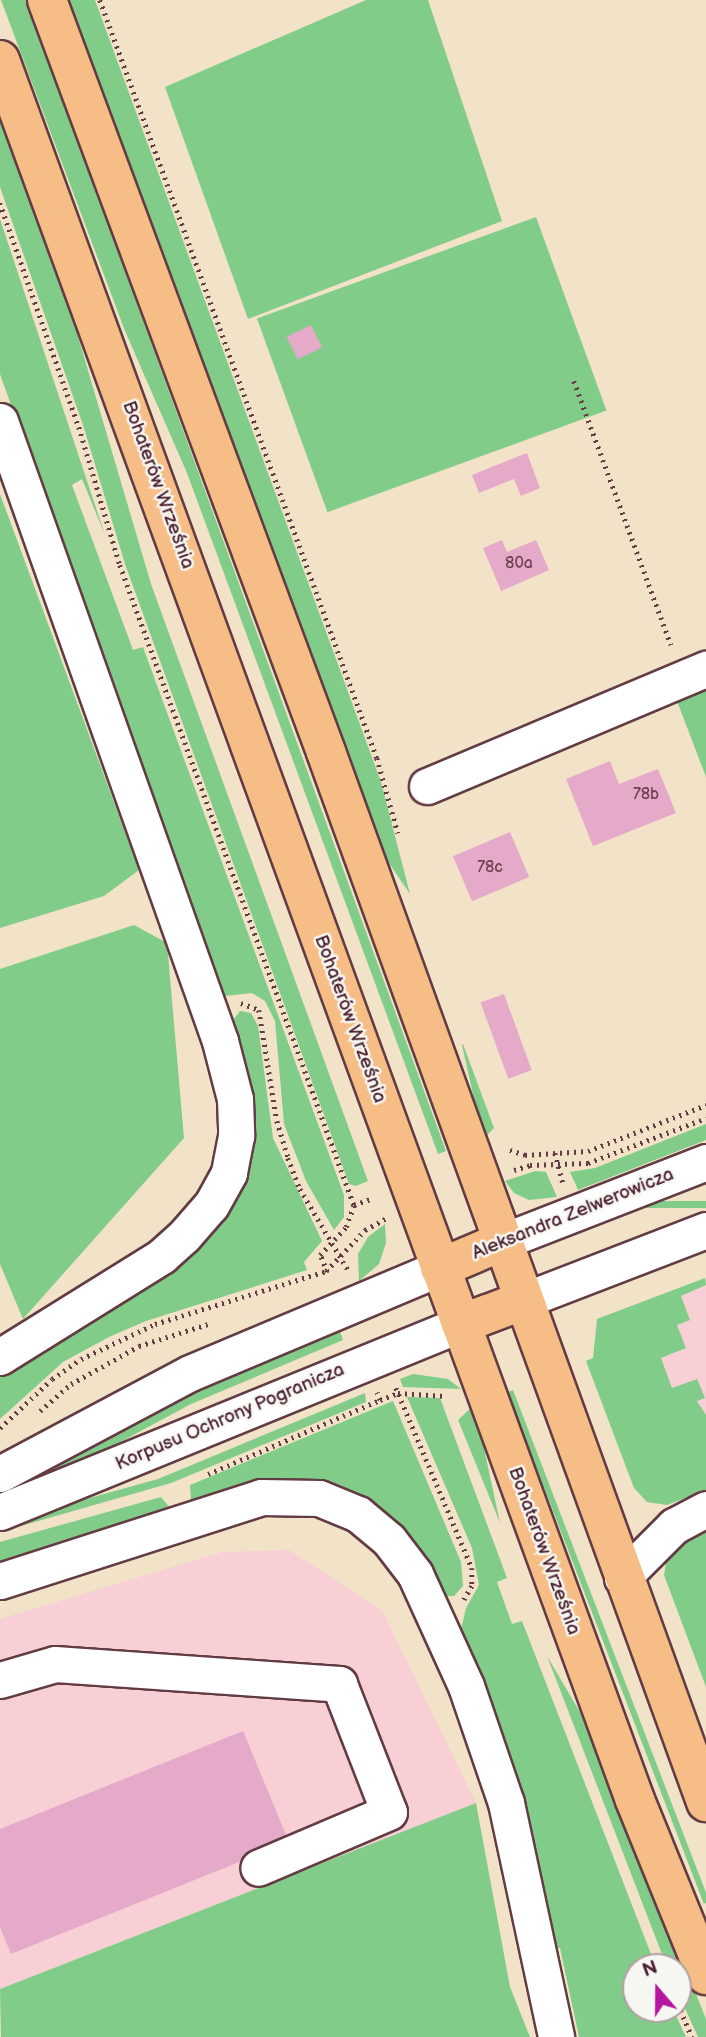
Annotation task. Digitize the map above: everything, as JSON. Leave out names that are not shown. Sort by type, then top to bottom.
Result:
[{"type":"main road","points":[[47,0],[327,752],[522,1301],[706,1802]]},
{"type":"main road","name":"Bohaterów Września","points":[[0,60],[635,1800],[706,1975]]},
{"type":"main road","name":"Aleksandra Zelwerowicza","points":[[440,1268],[501,1242]]},
{"type":"main road","points":[[461,1324],[522,1301]]},
{"type":"street","points":[[0,422],[211,1013],[235,1098],[236,1136],[229,1173],[211,1205],[162,1256],[0,1357]]},
{"type":"street","points":[[427,786],[695,674]]},
{"type":"street","name":"Aleksandra Zelwerowicza","points":[[501,1242],[706,1161]]},
{"type":"street","points":[[522,1301],[706,1230]]},
{"type":"street","points":[[0,1474],[190,1373],[440,1268]]},
{"type":"street","name":"Korpusu Ochrony Pogranicza","points":[[0,1513],[461,1324]]},
{"type":"street","points":[[0,1581],[261,1497],[319,1498],[358,1514],[389,1540],[415,1574],[466,1686],[506,1803],[556,2037]]},
{"type":"street","points":[[622,1578],[664,1534],[706,1509]]},
{"type":"street","points":[[0,1680],[55,1664],[339,1684],[389,1812],[258,1868]]},
{"type":"path","points":[[100,0],[377,758],[399,838]]},
{"type":"path","points":[[0,203],[79,427],[120,565],[354,1205],[346,1227],[320,1255],[326,1271]]},
{"type":"path","points":[[574,381],[695,674]]},
{"type":"path","points":[[211,1013],[236,1003],[248,1003],[259,1010],[288,1158],[300,1189],[342,1256],[353,1281]]},
{"type":"path","points":[[497,1152],[505,1148],[526,1155],[602,1147],[706,1105]]},
{"type":"path","points":[[512,1171],[599,1160],[706,1118]]},
{"type":"path","points":[[555,1153],[555,1164],[567,1194]]},
{"type":"path","points":[[354,1205],[373,1198]]},
{"type":"path","points":[[0,1428],[52,1379],[129,1334],[326,1271],[365,1230],[383,1219]]},
{"type":"path","points":[[394,1384],[472,1568],[467,1598],[435,1617]]},
{"type":"path","points":[[380,1400],[398,1393],[445,1393],[449,1405]]},
{"type":"shaded area","points":[[706,1285],[706,1424],[690,1382],[672,1389],[661,1358],[686,1348],[677,1325],[690,1319],[681,1296]]},
{"type":"shaded area","points":[[289,1550],[382,1610],[476,1803],[0,1989],[0,1619],[222,1552]]},
{"type":"green space","points":[[1,0],[26,0],[446,1151],[438,1154],[187,473],[125,331]]},
{"type":"green space","points":[[69,0],[95,0],[381,782],[410,894],[378,847]]},
{"type":"green space","points":[[366,0],[428,0],[502,221],[248,319],[165,87]]},
{"type":"green space","points":[[0,115],[64,289],[151,584],[368,1181],[356,1186],[349,1184],[125,564],[84,428],[0,187]]},
{"type":"green space","points":[[536,217],[606,411],[327,512],[257,319]]},
{"type":"green space","points":[[0,219],[105,535],[82,479],[72,485],[133,650],[143,647],[344,1195],[344,1217],[334,1230],[306,1181],[284,1124],[275,1021],[265,1001],[252,993],[225,996],[219,990],[0,374]]},
{"type":"green space","points":[[0,494],[139,870],[104,896],[0,928]]},
{"type":"green space","points":[[706,689],[706,777],[677,701]]},
{"type":"green space","points":[[134,925],[167,943],[184,1138],[23,1319],[0,1264],[0,969]]},
{"type":"green space","points":[[240,1011],[251,1013],[258,1026],[273,1138],[322,1241],[304,1262],[307,1270],[146,1321],[109,1337],[63,1362],[0,1419],[0,1374],[187,1257],[234,1205],[255,1137],[250,1077],[230,1024]]},
{"type":"green space","points":[[462,1045],[494,1128],[483,1139]]},
{"type":"green space","points":[[706,1124],[706,1140],[578,1190],[570,1172],[595,1168]]},
{"type":"green space","points":[[535,1171],[546,1172],[557,1197],[529,1200],[514,1193],[505,1181]]},
{"type":"green space","points":[[592,1201],[706,1201],[706,1208],[592,1208]]},
{"type":"green space","points":[[385,1224],[386,1243],[379,1264],[359,1281],[358,1254],[368,1237]]},
{"type":"green space","points":[[705,1278],[706,1285],[681,1296],[690,1320],[677,1325],[686,1348],[661,1358],[672,1388],[697,1379],[705,1398],[697,1401],[706,1415],[706,1490],[667,1505],[647,1502],[634,1488],[586,1361],[593,1358],[597,1319]]},
{"type":"green space","points":[[340,1331],[343,1340],[191,1404],[70,1469],[0,1498],[0,1492],[168,1404]]},
{"type":"green space","points":[[413,1374],[448,1379],[461,1389],[403,1387],[400,1379]]},
{"type":"green space","points":[[513,1390],[706,1893],[704,1904],[507,1392]]},
{"type":"green space","points":[[365,1393],[366,1402],[171,1483],[0,1532],[0,1523],[158,1479]]},
{"type":"green space","points":[[407,1397],[440,1398],[507,1578],[497,1582],[512,1624],[522,1621],[651,1953],[622,1953],[622,2023],[680,2023],[686,2037],[579,2037],[560,1948],[549,1950],[460,1634],[466,1608],[479,1585],[472,1548]]},
{"type":"green space","points":[[393,1401],[461,1562],[463,1586],[454,1596],[444,1596],[429,1566],[262,1481],[191,1501],[190,1485]]},
{"type":"green space","points":[[471,1408],[479,1425],[500,1523],[458,1420]]},
{"type":"green space","points":[[161,1497],[171,1509],[0,1568],[0,1542]]},
{"type":"green space","points":[[706,1526],[706,1687],[664,1575],[667,1557],[678,1540]]},
{"type":"green space","points":[[547,1656],[591,1731],[680,1953],[662,1953]]},
{"type":"green space","points":[[476,1803],[510,1987],[530,2037],[1,2037],[0,1989]]},
{"type":"green space","points":[[692,1984],[706,2019],[706,2037],[698,2037],[692,2023]]},
{"type":"building","points":[[311,325],[322,347],[298,359],[287,337]]},
{"type":"building","points":[[527,453],[540,488],[521,496],[514,479],[479,493],[472,475]]},
{"type":"building","points":[[502,540],[507,552],[536,540],[549,570],[501,591],[483,548]]},
{"type":"building","points":[[610,761],[619,784],[658,769],[676,813],[593,846],[566,779]]},
{"type":"building","points":[[510,832],[529,877],[472,901],[453,856]]},
{"type":"building","points":[[504,994],[532,1070],[508,1079],[481,1003]]},
{"type":"building","points":[[243,1731],[289,1842],[11,1954],[0,1927],[0,1829]]}]
